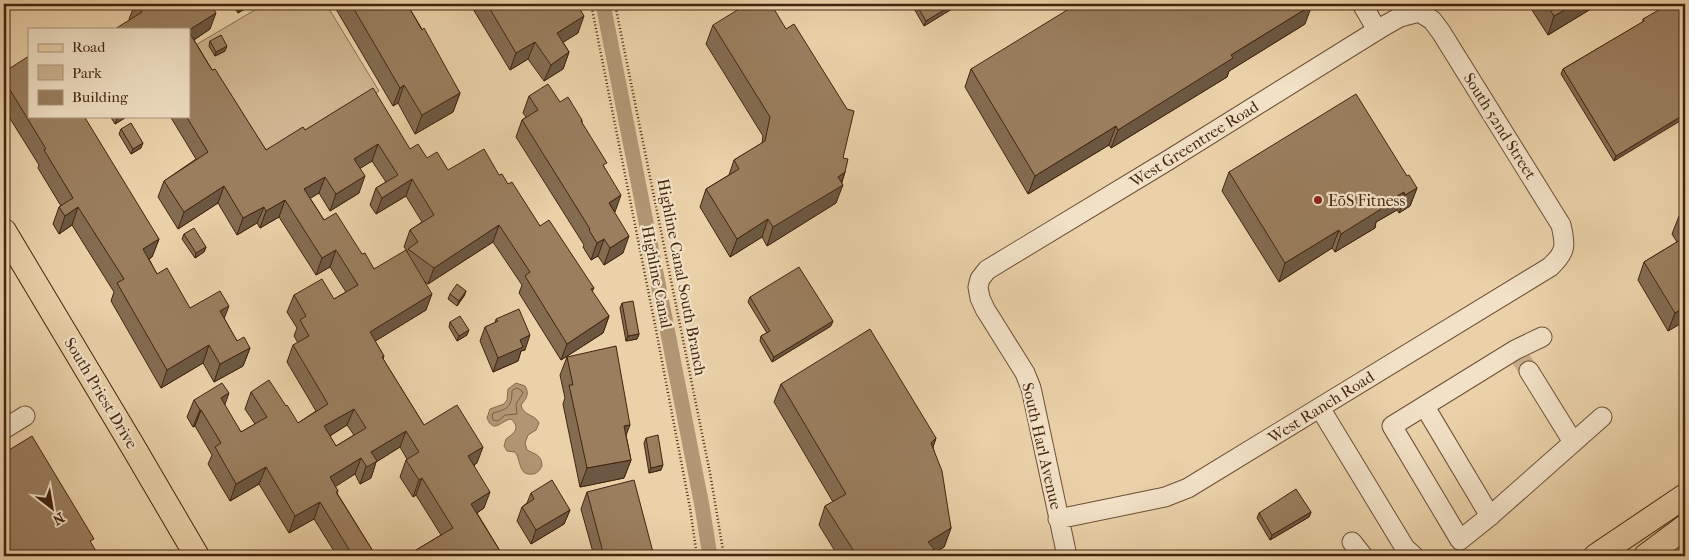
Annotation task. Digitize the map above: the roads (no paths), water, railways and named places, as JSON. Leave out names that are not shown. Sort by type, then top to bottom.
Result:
[{"type":"main road","name":"South Priest Drive","points":[[4,231],[197,556]]},
{"type":"main road","points":[[1596,556],[1685,496]]},
{"type":"main road","points":[[1646,556],[1685,528]]},
{"type":"main road","points":[[1621,556],[1634,545],[1636,530]]},
{"type":"street","points":[[1362,4],[1377,30]]},
{"type":"street","name":"West Greentree Road","points":[[978,287],[980,279],[987,270],[1176,156],[1377,30],[1400,17],[1419,12]]},
{"type":"street","name":"South 52nd Street","points":[[1419,12],[1432,20],[1442,32],[1561,225],[1565,240],[1564,250]]},
{"type":"street","name":"West Ranch Road","points":[[1058,520],[1165,497],[1188,488],[1550,266],[1560,258],[1564,250]]},
{"type":"street","name":"South Harl Avenue","points":[[978,287],[985,309],[1025,373],[1031,388],[1067,556]]},
{"type":"street","points":[[1542,337],[1521,359],[1425,407],[1392,426],[1460,540],[1490,516],[1602,417]]},
{"type":"street","points":[[1521,359],[1574,442]]},
{"type":"street","points":[[1425,407],[1490,516]]},
{"type":"street","points":[[1320,408],[1409,554]]},
{"type":"street","points":[[4,429],[25,416]]},
{"type":"water","points":[[516,383],[525,386],[527,392],[526,398],[521,405],[522,409],[539,423],[536,430],[528,435],[525,443],[527,450],[538,455],[542,462],[540,469],[534,474],[524,472],[515,452],[507,451],[504,446],[506,439],[512,435],[516,428],[514,422],[511,419],[495,426],[487,418],[490,409],[504,404],[507,400],[508,389]]},
{"type":"waterway","points":[[603,4],[702,506],[710,556]]},
{"type":"tunnel","points":[[1519,356],[1529,371]]},
{"type":"place","name":"EōS Fitness","points":[[1318,200]]}]
